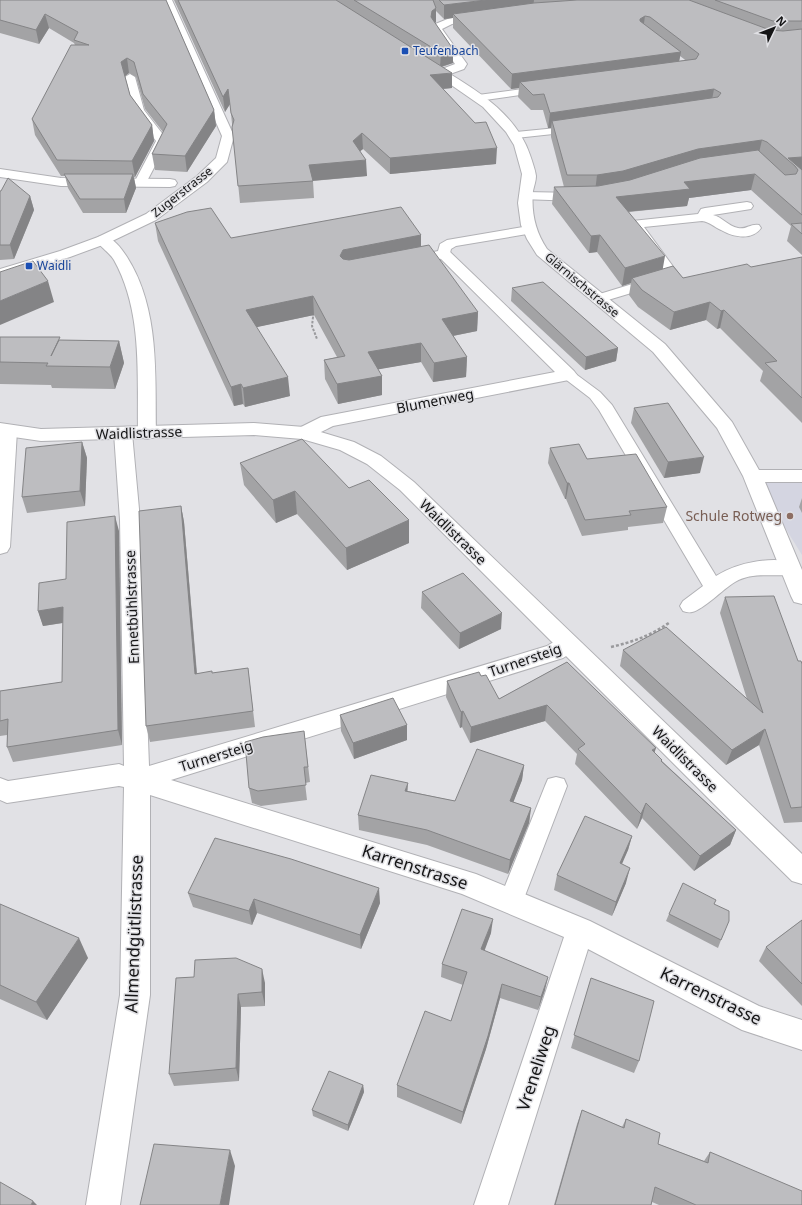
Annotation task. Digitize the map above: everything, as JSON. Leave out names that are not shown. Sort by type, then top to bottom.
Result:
[{"type":"street","name":"Zugerstrasse","points":[[0,274],[65,254],[103,240],[151,217],[202,179],[222,159],[228,136],[167,0]]},
{"type":"street","points":[[440,73],[460,67],[461,64],[437,30],[437,26],[450,22],[495,16]]},
{"type":"street","name":"Glärnischstrasse","points":[[411,55],[478,98],[496,112],[516,136],[524,155],[529,176],[525,196],[525,211],[529,230],[534,241],[542,252],[659,348],[725,426],[753,476],[802,595]]},
{"type":"street","points":[[0,173],[61,182],[170,183]]},
{"type":"street","points":[[103,240],[112,245],[124,264],[134,287],[142,315],[147,345],[147,433]]},
{"type":"street","points":[[444,254],[568,375]]},
{"type":"street","name":"Blumenweg","points":[[304,433],[328,421],[568,375]]},
{"type":"street","name":"Waidlistrasse","points":[[4,430],[41,435],[254,429],[304,433],[347,446],[374,460],[407,486],[568,644],[799,866]]},
{"type":"street","points":[[0,547],[4,430]]},
{"type":"street","name":"Ennetbühlstrasse","points":[[123,433],[130,520],[138,782]]},
{"type":"street","points":[[753,476],[802,476]]},
{"type":"street","name":"Turnersteig","points":[[138,782],[155,775],[555,652],[568,644]]},
{"type":"street","name":"Karrenstrasse","points":[[4,790],[119,775],[466,883],[580,930],[753,1018],[802,1035]]},
{"type":"street","name":"Allmendgütlistrasse","points":[[102,1205],[135,995],[138,782]]},
{"type":"street","name":"Vreneliweg","points":[[491,1205],[580,930]]},
{"type":"lane","points":[[130,77],[139,110],[162,140],[140,183]]},
{"type":"lane","points":[[478,98],[552,88]]},
{"type":"lane","points":[[516,136],[585,128]]},
{"type":"lane","points":[[525,196],[587,197]]},
{"type":"lane","points":[[702,217],[705,212],[747,206]]},
{"type":"lane","points":[[598,299],[673,276],[636,224],[702,217],[712,218],[724,227],[735,232],[747,233],[755,228]]},
{"type":"lane","points":[[399,263],[444,254],[445,247],[452,243],[529,230]]},
{"type":"lane","points":[[568,375],[595,396],[606,408],[707,579],[714,586]]},
{"type":"lane","points":[[690,606],[714,586],[741,571],[761,568],[790,568]]},
{"type":"lane","points":[[511,901],[556,786]]},
{"type":"path","points":[[317,339],[312,326],[312,320],[313,315],[319,312]]},
{"type":"path","points":[[612,647],[642,639],[658,632],[690,606]]},
{"type":"shaded area","name":"Schule Rotweg","points":[[753,476],[802,476],[802,555]]},
{"type":"building","points":[[0,0],[166,0],[214,110],[185,156],[152,154],[167,124],[143,94],[134,62],[127,58],[121,62],[130,95],[152,125],[132,161],[57,160],[32,119],[71,45],[89,45],[74,40],[78,32],[45,14],[36,30],[0,20]]},
{"type":"building","points":[[178,0],[336,0],[452,73],[430,75],[475,123],[486,122],[497,148],[390,158],[362,133],[353,141],[366,160],[309,165],[313,181],[238,186],[232,127],[234,120],[231,113],[228,89],[223,97]]},
{"type":"building","points":[[354,0],[433,0],[436,8],[432,11],[431,17],[453,49],[441,53]]},
{"type":"building","points":[[439,0],[486,0],[444,5]]},
{"type":"building","points":[[577,0],[689,0],[770,30],[783,31],[802,29],[802,157],[788,158],[802,170],[802,215],[755,174],[684,182],[690,189],[616,197],[665,256],[625,268],[600,235],[591,236],[554,187],[598,186],[630,180],[700,158],[758,150],[785,175],[796,174],[798,170],[767,142],[762,140],[698,149],[623,171],[597,175],[567,175],[552,121],[718,97],[721,93],[714,89],[550,113],[544,94],[533,95],[520,82],[696,59],[699,54],[650,17],[645,16],[640,19],[640,21],[681,52],[512,74],[453,14],[534,3]]},
{"type":"building","points":[[715,0],[802,0],[802,21],[773,21]]},
{"type":"building","points":[[64,174],[133,174],[124,199],[80,199]]},
{"type":"building","points":[[8,178],[30,196],[10,245],[0,245],[0,191]]},
{"type":"building","points":[[401,207],[421,235],[343,250],[340,256],[343,259],[349,260],[429,245],[478,312],[442,319],[467,357],[434,363],[421,343],[368,352],[382,376],[337,384],[324,360],[345,356],[313,296],[246,310],[288,377],[243,388],[241,384],[231,387],[155,223],[187,212],[211,208],[231,238]]},
{"type":"building","points":[[802,223],[802,234],[791,224]]},
{"type":"building","points":[[802,257],[802,398],[765,363],[777,361],[724,310],[721,311],[710,302],[674,312],[642,290],[632,278],[673,266],[683,278],[747,264],[751,267]]},
{"type":"building","points":[[33,261],[48,281],[0,301],[0,272]]},
{"type":"building","points":[[543,282],[618,348],[586,357],[512,288]]},
{"type":"building","points":[[0,337],[60,337],[51,356],[59,340],[119,341],[110,367],[46,366],[48,363],[0,362]]},
{"type":"building","points":[[668,403],[704,457],[668,462],[634,408]]},
{"type":"building","points":[[302,439],[349,488],[369,480],[409,520],[346,548],[295,491],[273,500],[240,463]]},
{"type":"building","points":[[82,442],[80,491],[22,497],[26,448]]},
{"type":"building","points":[[579,444],[587,459],[636,454],[667,507],[629,511],[631,515],[585,520],[569,483],[567,483],[550,448]]},
{"type":"building","points":[[181,506],[195,674],[248,668],[253,711],[146,726],[139,511]]},
{"type":"building","points":[[115,516],[118,730],[7,747],[8,719],[0,721],[0,691],[62,682],[63,607],[38,611],[39,583],[66,579],[67,522]]},
{"type":"building","points":[[463,573],[502,613],[460,633],[422,592]]},
{"type":"building","points":[[774,596],[798,661],[801,661],[802,664],[802,807],[791,808],[765,729],[732,750],[623,650],[666,627],[763,713],[725,597]]},
{"type":"building","points":[[567,662],[656,748],[652,750],[662,760],[661,761],[736,830],[700,856],[646,803],[641,814],[578,749],[585,744],[547,705],[471,727],[463,711],[461,712],[447,681],[479,672],[481,676],[486,675],[499,699]]},
{"type":"building","points":[[393,698],[407,725],[353,743],[340,715]]},
{"type":"building","points":[[304,731],[308,767],[304,767],[306,785],[258,791],[249,788],[245,742],[263,737]]},
{"type":"building","points":[[477,749],[524,765],[510,801],[531,808],[510,860],[427,830],[358,815],[371,775],[408,783],[405,791],[455,801]]},
{"type":"building","points":[[585,816],[632,836],[620,863],[630,868],[616,902],[557,875]]},
{"type":"building","points":[[215,838],[291,859],[379,888],[360,935],[254,899],[249,911],[188,893]]},
{"type":"building","points":[[683,883],[716,900],[714,904],[729,911],[729,921],[721,940],[669,914]]},
{"type":"building","points":[[0,904],[79,938],[36,1002],[0,985]]},
{"type":"building","points":[[462,909],[493,919],[481,949],[548,977],[541,997],[502,984],[488,1036],[463,1112],[397,1085],[425,1011],[451,1021],[467,972],[442,964]]},
{"type":"building","points":[[802,920],[802,984],[766,947]]},
{"type":"building","points":[[236,958],[262,969],[262,992],[238,994],[236,1068],[169,1074],[176,978],[194,977],[195,960]]},
{"type":"building","points":[[591,978],[654,1001],[639,1061],[574,1035]]},
{"type":"building","points":[[329,1071],[363,1085],[348,1125],[312,1110]]},
{"type":"building","points":[[582,1110],[624,1128],[626,1119],[660,1133],[658,1144],[708,1163],[710,1152],[802,1191],[802,1205],[696,1205],[655,1187],[651,1205],[555,1205]]},
{"type":"building","points":[[154,1144],[230,1150],[220,1205],[140,1205]]},
{"type":"building","points":[[0,1182],[33,1201],[31,1205],[0,1205]]},
{"type":"place","name":"Teufenbach","points":[[405,51]]},
{"type":"place","name":"Waidli","points":[[29,266]]},
{"type":"place","name":"Schule Rotweg","points":[[790,516]]}]
